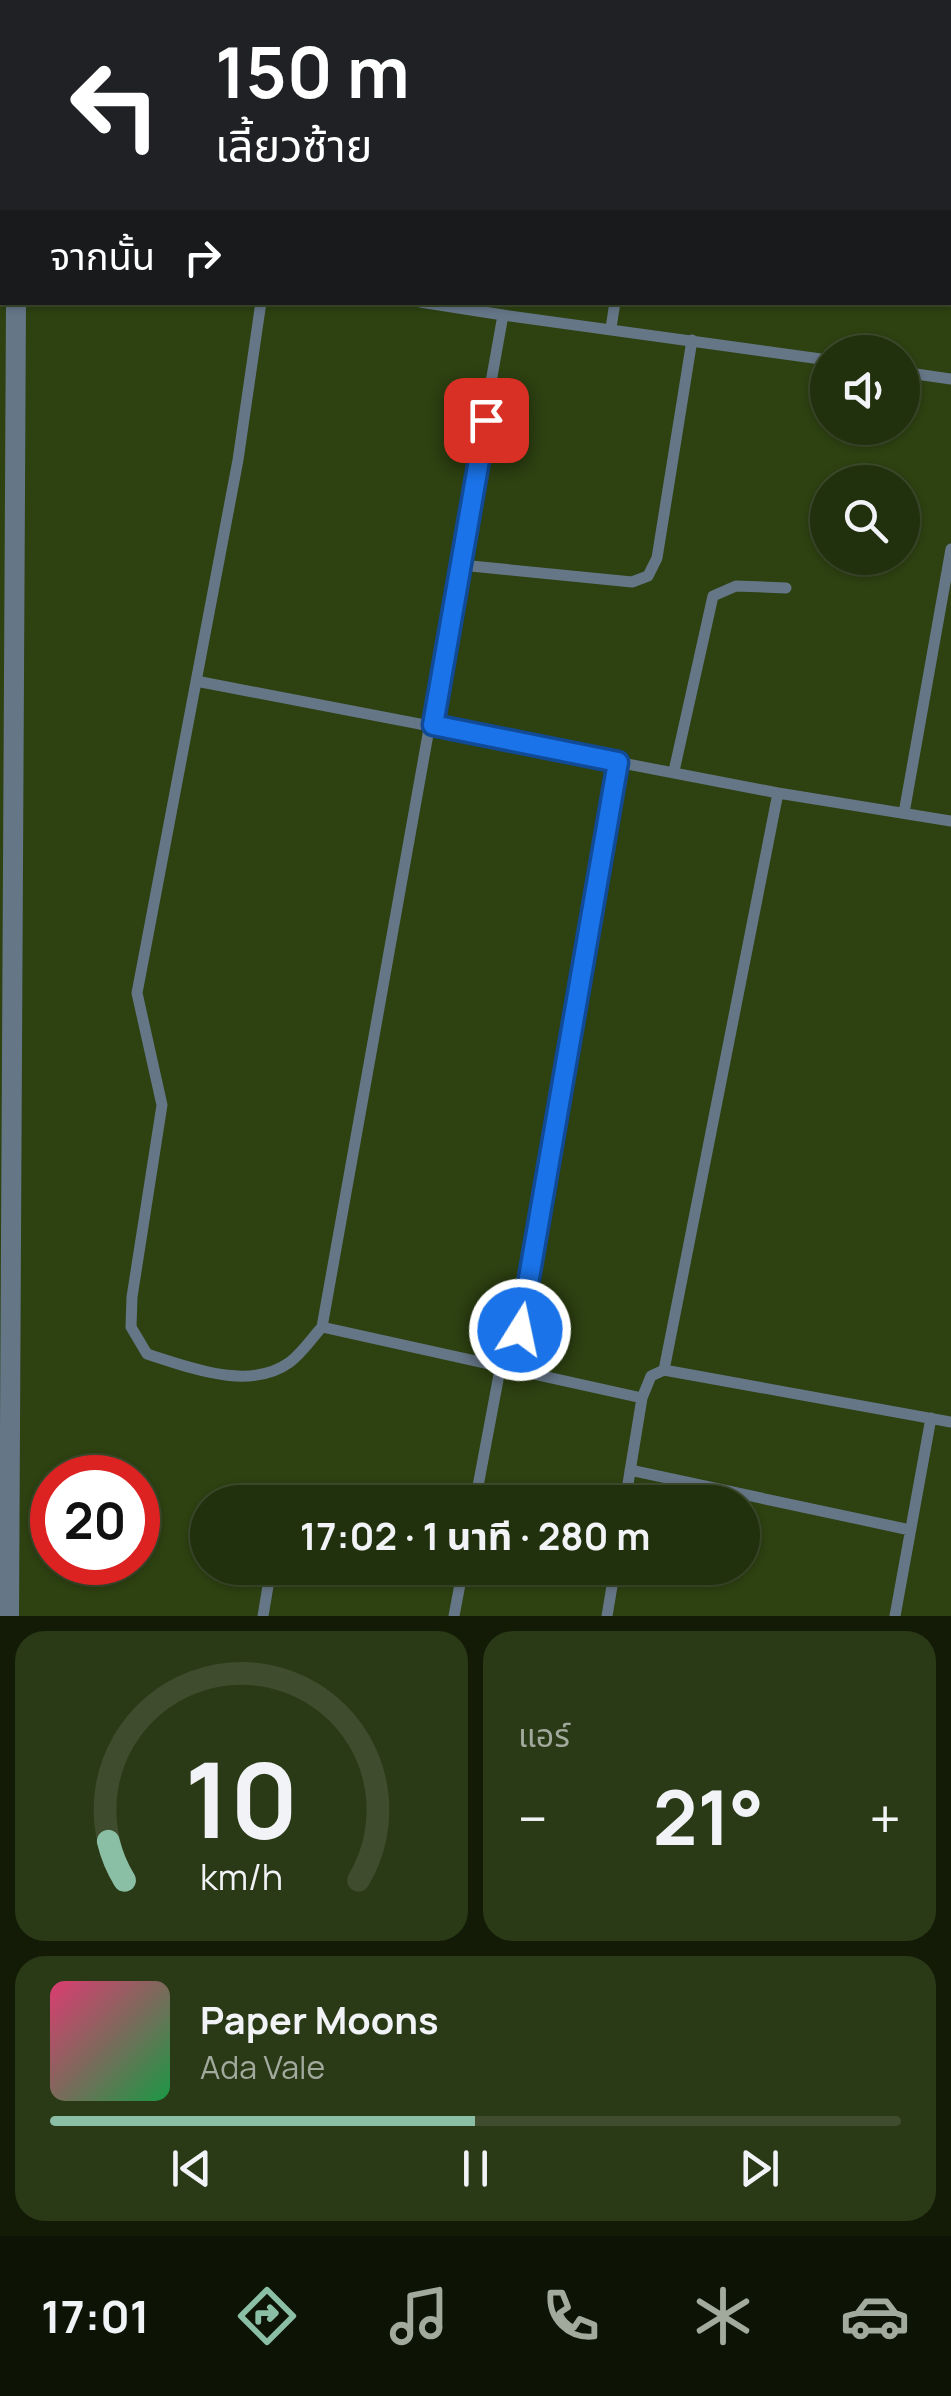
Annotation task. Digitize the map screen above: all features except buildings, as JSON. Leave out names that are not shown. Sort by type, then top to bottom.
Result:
[{"type":"street","points":[[9,1616],[8,379],[16,305]]},
{"type":"lane","points":[[261,305],[238,460],[137,993],[162,1105],[137,1259],[132,1327],[147,1354],[213,1374],[253,1376],[288,1363],[322,1327],[433,725],[503,315]]},
{"type":"lane","points":[[439,305],[810,357]]},
{"type":"lane","points":[[611,328],[615,305]]},
{"type":"lane","points":[[461,565],[632,582],[648,576],[658,558],[692,340]]},
{"type":"lane","points":[[920,375],[951,380]]},
{"type":"lane","points":[[904,813],[951,549]]},
{"type":"lane","points":[[674,770],[713,596],[736,586],[786,588]]},
{"type":"lane","points":[[196,681],[778,793],[951,821]]},
{"type":"lane","points":[[479,1485],[507,1366],[618,762]]},
{"type":"lane","points":[[664,1370],[778,793]]},
{"type":"lane","points":[[322,1327],[642,1398]]},
{"type":"lane","points":[[628,1485],[642,1398],[651,1376],[664,1370],[951,1422]]},
{"type":"lane","points":[[895,1616],[932,1418]]},
{"type":"lane","points":[[630,1470],[910,1530]]},
{"type":"lane","points":[[263,1616],[268,1585]]},
{"type":"lane","points":[[454,1616],[460,1585]]},
{"type":"lane","points":[[608,1616],[613,1585]]},
{"type":"route","points":[[486,420],[433,725],[618,762],[520,1330]]}]
